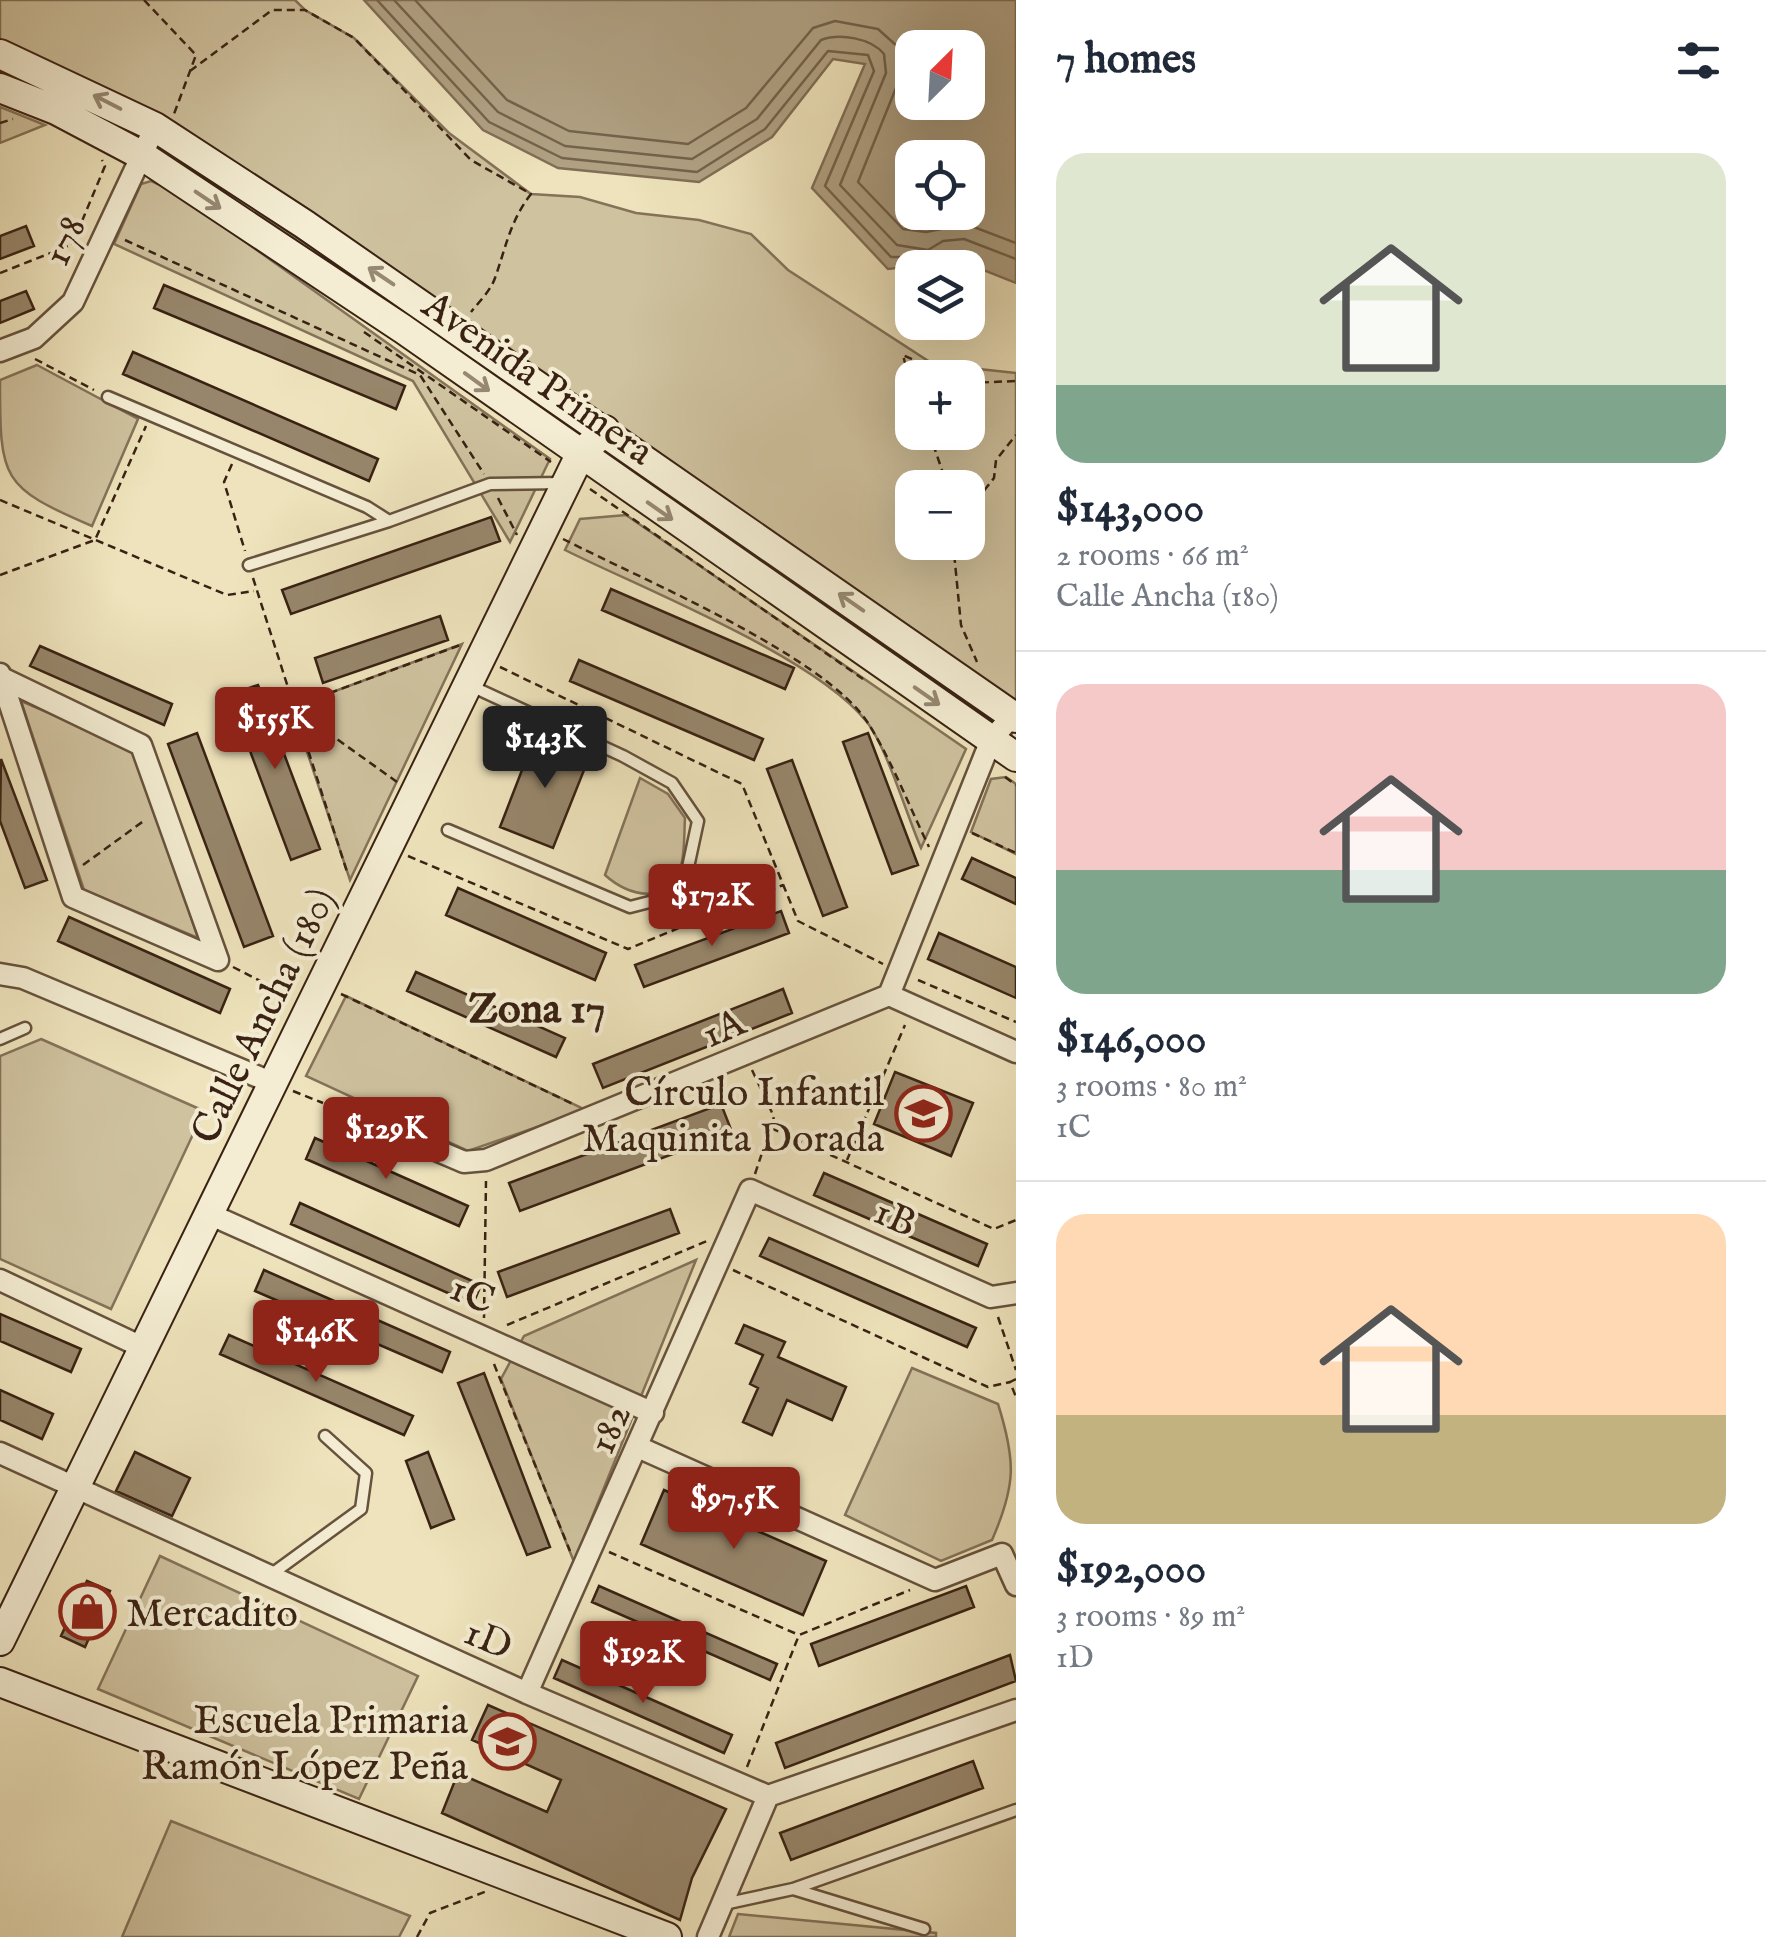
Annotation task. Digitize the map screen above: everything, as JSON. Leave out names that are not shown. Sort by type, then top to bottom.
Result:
[{"type":"street","name":"Avenida Primera","points":[[0,54],[160,130],[605,430],[1014,717]]},
{"type":"street","name":"Avenida Primera","points":[[6,99],[56,110],[141,155],[403,330],[1016,757]]},
{"type":"street","name":"178","points":[[6,349],[44,332],[72,302],[141,155],[160,130]]},
{"type":"street","name":"Calle Ancha (180)","points":[[0,1641],[566,484],[580,456],[605,430]]},
{"type":"street","points":[[1,676],[141,744],[218,960]]},
{"type":"street","points":[[1,676],[73,896],[218,960]]},
{"type":"street","points":[[1014,717],[991,740],[889,995],[1016,1052]]},
{"type":"street","points":[[0,974],[23,978],[273,1084]]},
{"type":"street","name":"1A","points":[[486,1160],[889,995]]},
{"type":"street","points":[[342,1110],[464,1162],[486,1160]]},
{"type":"street","name":"182","points":[[527,1693],[750,1190]]},
{"type":"street","name":"1B","points":[[750,1190],[991,1296],[1016,1294]]},
{"type":"street","name":"1C","points":[[209,1214],[653,1412]]},
{"type":"street","points":[[0,1280],[144,1348]]},
{"type":"street","points":[[638,1448],[935,1580],[1002,1554],[1016,1585]]},
{"type":"street","name":"1D","points":[[0,1452],[527,1693],[768,1796]]},
{"type":"street","points":[[0,1682],[666,1937]]},
{"type":"street","points":[[708,1937],[768,1796],[1016,1710]]},
{"type":"lane","points":[[108,396],[367,507],[388,521]]},
{"type":"lane","points":[[249,565],[490,484],[547,480],[566,484]]},
{"type":"lane","points":[[448,830],[630,907],[669,897],[687,872],[698,821],[672,783],[468,684]]},
{"type":"lane","points":[[0,1039],[25,1028]]},
{"type":"lane","points":[[268,1576],[361,1509],[366,1474],[324,1436]]},
{"type":"lane","points":[[724,1904],[792,1888],[1016,1810]]},
{"type":"lane","points":[[792,1888],[924,1928]]},
{"type":"path","points":[[144,0],[196,55],[160,130]]},
{"type":"path","points":[[190,71],[272,10],[304,10],[354,38],[470,160],[530,194],[510,227],[495,280],[458,329]]},
{"type":"path","points":[[6,99],[22,115]]},
{"type":"path","points":[[72,245],[105,166],[96,151]]},
{"type":"path","points":[[0,273],[106,232],[420,375],[490,484],[530,559]]},
{"type":"path","points":[[6,349],[108,396]]},
{"type":"path","points":[[985,382],[1016,380]]},
{"type":"path","points":[[0,575],[96,540],[151,416]]},
{"type":"path","points":[[985,490],[994,478],[996,460],[1016,435]]},
{"type":"path","points":[[236,453],[224,482],[292,707],[350,880],[363,899]]},
{"type":"path","points":[[0,500],[227,595],[256,590]]},
{"type":"path","points":[[544,530],[790,656],[835,684],[868,722],[940,869]]},
{"type":"path","points":[[955,560],[960,624],[982,671],[978,691]]},
{"type":"path","points":[[292,707],[494,632]]},
{"type":"path","points":[[481,658],[742,784],[798,922],[898,972],[1016,1022]]},
{"type":"path","points":[[292,707],[414,795]]},
{"type":"path","points":[[65,878],[163,807]]},
{"type":"path","points":[[957,826],[1016,853]]},
{"type":"path","points":[[388,847],[628,949],[783,885]]},
{"type":"path","points":[[218,960],[316,996],[586,1110],[606,1114]]},
{"type":"path","points":[[846,1162],[912,1005]]},
{"type":"path","points":[[745,1056],[774,1117],[750,1190]]},
{"type":"path","points":[[273,1084],[342,1110]]},
{"type":"path","points":[[771,1128],[994,1229],[1016,1220]]},
{"type":"path","points":[[486,1160],[483,1336],[580,1575]]},
{"type":"path","points":[[483,1336],[732,1231]]},
{"type":"path","points":[[718,1264],[988,1387],[1016,1379]]},
{"type":"path","points":[[991,1296],[1016,1370]]},
{"type":"path","points":[[1010,1382],[1016,1397]]},
{"type":"path","points":[[594,1545],[799,1635],[935,1580]]},
{"type":"path","points":[[740,1784],[799,1635]]},
{"type":"path","points":[[417,1937],[430,1913],[516,1880]]},
{"type":"shaded area","points":[[0,0],[295,0],[354,38],[449,133],[531,194],[580,197],[636,213],[699,220],[751,234],[788,270],[927,360],[895,360],[895,450],[985,450],[985,370],[1016,373],[1016,711],[409,285],[0,44]]},
{"type":"shaded area","points":[[0,107],[45,125],[0,143]]},
{"type":"shaded area","points":[[176,157],[560,413],[556,424],[172,160]]},
{"type":"shaded area","points":[[151,181],[174,191],[550,459],[510,542],[413,381],[114,244],[141,184]]},
{"type":"shaded area","points":[[37,365],[138,419],[92,526],[39,501],[23,489],[5,460],[0,380]]},
{"type":"shaded area","points":[[619,466],[687,508],[727,529],[970,703],[967,708]]},
{"type":"shaded area","points":[[626,515],[966,749],[921,848],[874,732],[841,697],[808,672],[725,626],[565,550],[580,519]]},
{"type":"shaded area","points":[[462,644],[350,880],[292,707]]},
{"type":"shaded area","points":[[21,701],[136,750],[198,938],[84,890]]},
{"type":"shaded area","points":[[1006,777],[1016,784],[1016,854],[971,832],[991,779]]},
{"type":"shaded area","points":[[640,778],[668,794],[685,818],[682,861],[675,879],[658,892],[647,894],[625,888],[605,875]]},
{"type":"shaded area","points":[[346,996],[586,1110],[468,1151],[306,1076]]},
{"type":"shaded area","points":[[41,1039],[204,1111],[111,1309],[0,1259],[0,1056]]},
{"type":"shaded area","points":[[696,1260],[574,1562],[501,1379],[524,1336]]},
{"type":"shaded area","points":[[912,1368],[998,1404],[1008,1442],[1009,1488],[992,1540],[941,1561],[845,1515]]},
{"type":"shaded area","points":[[160,1556],[418,1676],[359,1799],[98,1689]]},
{"type":"shaded area","points":[[171,1821],[410,1916],[399,1937],[122,1937]]},
{"type":"shaded area","points":[[738,1914],[936,1933],[936,1937],[729,1937]]},
{"type":"water","points":[[364,0],[1016,0],[1016,283],[985,271],[985,250],[895,250],[895,268],[888,269],[812,188],[865,64],[833,59],[772,137],[699,182],[558,168],[483,130]]},
{"type":"building","points":[[26,226],[34,246],[0,259],[0,236]]},
{"type":"building","points":[[164,285],[405,386],[396,409],[154,308]]},
{"type":"building","points":[[26,291],[34,309],[0,323],[0,301]]},
{"type":"building","points":[[133,352],[378,459],[369,481],[123,374]]},
{"type":"building","points":[[491,517],[500,541],[291,614],[282,590]]},
{"type":"building","points":[[611,589],[794,668],[785,689],[602,610]]},
{"type":"building","points":[[440,616],[448,640],[323,683],[315,658]]},
{"type":"building","points":[[40,646],[172,704],[164,725],[30,666]]},
{"type":"building","points":[[579,660],[763,739],[754,760],[570,681]]},
{"type":"building","points":[[258,685],[320,849],[291,860],[229,695]]},
{"type":"building","points":[[197,733],[273,936],[244,947],[168,744]]},
{"type":"building","points":[[868,733],[918,865],[892,874],[843,742]]},
{"type":"building","points":[[536,734],[590,755],[553,848],[500,827]]},
{"type":"building","points":[[1,759],[47,880],[25,888],[0,821]]},
{"type":"building","points":[[792,760],[847,907],[823,916],[767,769]]},
{"type":"building","points":[[972,858],[1016,878],[1016,904],[962,879]]},
{"type":"building","points":[[458,888],[606,953],[595,980],[446,915]]},
{"type":"building","points":[[781,911],[789,933],[644,987],[635,965]]},
{"type":"building","points":[[69,917],[230,989],[220,1013],[58,941]]},
{"type":"building","points":[[939,933],[1016,967],[1016,998],[928,959]]},
{"type":"building","points":[[416,972],[565,1038],[556,1057],[407,991]]},
{"type":"building","points":[[783,989],[792,1013],[603,1088],[593,1064]]},
{"type":"building","name":"Círculo Infantil Maquinita Dorada","points":[[895,1072],[973,1103],[951,1156],[874,1124]]},
{"type":"building","points":[[721,1104],[732,1132],[520,1211],[509,1183]]},
{"type":"building","points":[[315,1138],[468,1206],[459,1226],[306,1159]]},
{"type":"building","points":[[824,1173],[987,1244],[978,1266],[814,1195]]},
{"type":"building","points":[[300,1203],[481,1285],[473,1304],[291,1224]]},
{"type":"building","points":[[670,1209],[679,1233],[507,1297],[498,1272]]},
{"type":"building","points":[[769,1238],[976,1328],[967,1347],[760,1256]]},
{"type":"building","points":[[264,1270],[450,1352],[442,1372],[255,1291]]},
{"type":"building","points":[[0,1314],[81,1349],[71,1372],[0,1341]]},
{"type":"building","points":[[744,1325],[785,1342],[778,1357],[846,1387],[832,1420],[787,1400],[772,1435],[743,1422],[758,1388],[750,1384],[763,1355],[736,1343]]},
{"type":"building","points":[[229,1335],[413,1416],[404,1435],[220,1354]]},
{"type":"building","points":[[484,1373],[550,1547],[527,1555],[458,1383]]},
{"type":"building","points":[[0,1390],[53,1414],[42,1439],[0,1420]]},
{"type":"building","points":[[135,1452],[190,1478],[172,1516],[116,1491]]},
{"type":"building","points":[[428,1452],[454,1519],[431,1528],[406,1461]]},
{"type":"building","points":[[664,1490],[826,1561],[803,1615],[641,1544]]},
{"type":"building","points":[[87,1581],[110,1591],[85,1647],[61,1636]]},
{"type":"building","points":[[599,1586],[777,1664],[770,1680],[592,1602]]},
{"type":"building","points":[[966,1586],[974,1607],[819,1666],[811,1644]]},
{"type":"building","points":[[1010,1655],[1016,1681],[785,1768],[776,1743]]},
{"type":"building","points":[[562,1660],[732,1735],[724,1753],[554,1678]]},
{"type":"building","points":[[488,1705],[726,1809],[692,1878],[680,1920],[442,1813],[458,1773],[547,1812],[561,1780],[472,1740]]},
{"type":"building","points":[[973,1761],[983,1788],[791,1860],[780,1833]]},
{"type":"place","name":"Círculo Infantil Maquinita Dorada","points":[[923,1114]]},
{"type":"place","name":"Mercadito","points":[[87,1612]]},
{"type":"place","name":"Escuela Primaria Ramón López Peña","points":[[507,1742]]},
{"type":"district","name":"Zona 17","points":[[537,1007]]}]
